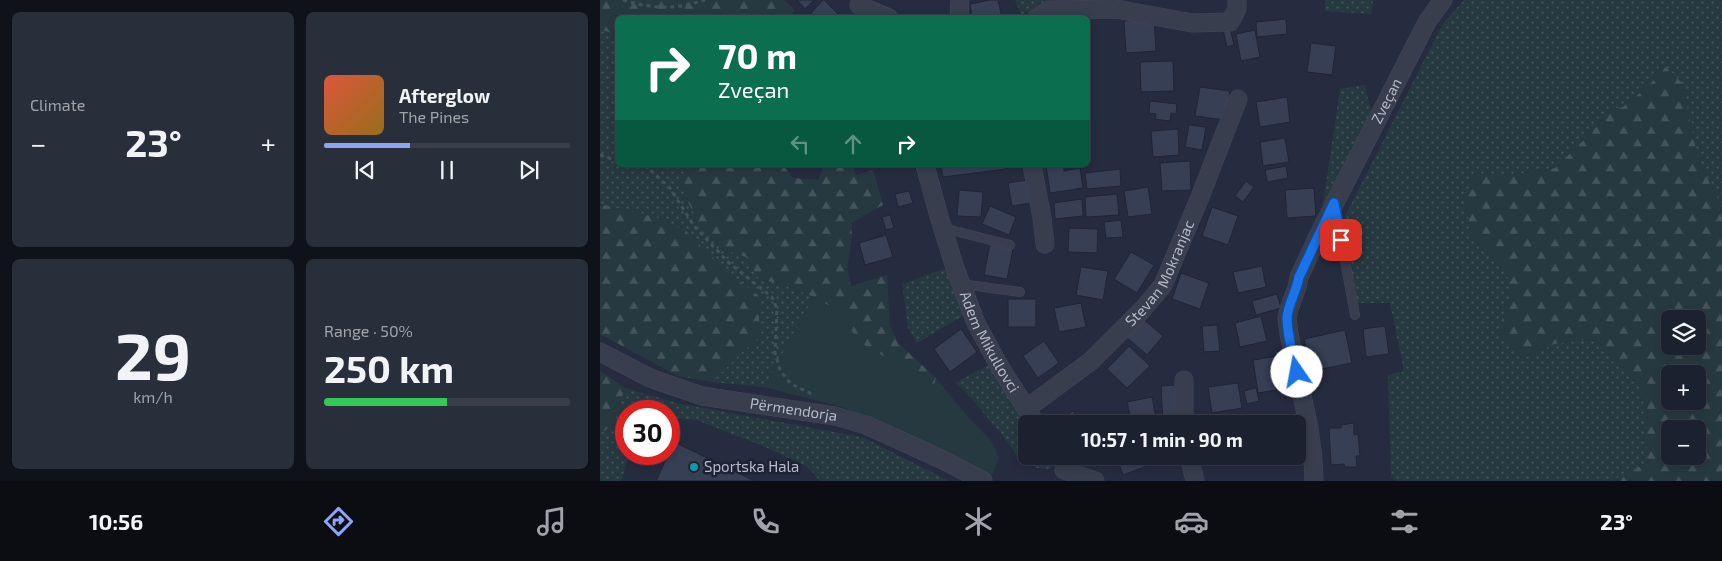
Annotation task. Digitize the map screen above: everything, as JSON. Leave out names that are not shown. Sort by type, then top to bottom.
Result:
[{"type":"street","points":[[959,15],[960,0]]},
{"type":"street","points":[[1048,9],[1116,9],[1192,23],[1230,22],[1237,9],[1236,0]]},
{"type":"street","name":"Zveçan","points":[[1314,481],[1309,428],[1287,318],[1299,277],[1334,203],[1426,22],[1443,0]]},
{"type":"street","points":[[861,7],[881,15]]},
{"type":"street","name":"Stevan Mokranjac","points":[[1026,409],[1091,361],[1143,309],[1162,286],[1200,197],[1238,99]]},
{"type":"street","name":"Adem Mikullovci","points":[[926,167],[942,228],[976,323],[1000,367],[1030,415]]},
{"type":"street","points":[[1032,167],[1045,244]]},
{"type":"street","name":"Përmendorja","points":[[600,352],[650,378],[702,396],[835,416],[866,425],[943,460],[983,481]]},
{"type":"street","points":[[1184,380],[1184,415]]},
{"type":"street","points":[[1191,465],[1195,481]]},
{"type":"street","points":[[1062,469],[1095,481]]},
{"type":"lane","points":[[1334,203],[1355,315]]},
{"type":"lane","points":[[942,228],[1010,245]]},
{"type":"lane","name":"Adem Mikullovci","points":[[961,284],[1020,292]]},
{"type":"path","points":[[623,0],[648,7],[684,7],[705,0]]},
{"type":"path","points":[[600,155],[615,160]]},
{"type":"path","points":[[647,167],[670,188],[694,226],[729,263],[772,297],[777,309],[775,353],[780,370],[791,384],[812,395],[835,416]]},
{"type":"green space","points":[[600,0],[784,0],[795,10],[791,15],[615,15],[615,34],[605,31],[600,32]]},
{"type":"green space","points":[[1015,0],[1048,0],[1021,15]]},
{"type":"green space","points":[[1325,0],[1373,0],[1371,14],[1325,11]]},
{"type":"green space","points":[[1464,0],[1722,0],[1722,204],[1714,193],[1697,154],[1682,83],[1666,67],[1646,88],[1623,107],[1612,109],[1555,168],[1519,174],[1473,238],[1505,267],[1512,294],[1497,333],[1524,358],[1554,344],[1591,339],[1641,388],[1647,429],[1648,464],[1611,481],[1396,481],[1391,477],[1388,375],[1404,371],[1390,303],[1356,303],[1338,230],[1442,25]]},
{"type":"green space","points":[[605,31],[615,34],[615,167],[696,167],[680,184],[727,250],[746,257],[759,279],[782,284],[814,297],[764,387],[712,382],[745,349],[760,338],[758,295],[729,274],[600,204],[600,32]]},
{"type":"green space","points":[[1666,67],[1682,83],[1697,154],[1714,193],[1722,204],[1722,481],[1611,481],[1648,463],[1647,429],[1641,388],[1591,339],[1554,344],[1524,358],[1497,333],[1512,294],[1505,267],[1473,238],[1463,199],[1475,175],[1519,174],[1555,168],[1612,109],[1623,107],[1646,88]]},
{"type":"green space","points":[[1365,85],[1371,112],[1321,218],[1340,89]]},
{"type":"green space","points":[[696,167],[785,167],[793,178],[819,180],[822,167],[853,167],[856,175],[873,170],[883,205],[851,223],[852,235],[847,269],[851,286],[887,275],[890,326],[898,343],[936,378],[934,386],[859,342],[839,312],[814,297],[782,284],[759,279],[746,257],[719,246],[705,231],[680,184]]},
{"type":"green space","points":[[600,204],[659,218],[686,231],[729,274],[758,295],[760,338],[745,349],[712,382],[678,376],[600,334]]},
{"type":"green space","points":[[947,268],[966,314],[917,343],[908,328],[902,284]]},
{"type":"green space","points":[[814,297],[839,312],[859,342],[934,386],[936,378],[961,409],[992,442],[999,458],[991,478],[923,441],[842,407],[764,387]]},
{"type":"green space","points":[[992,363],[1021,415],[1018,415],[1018,457],[1008,442],[967,393],[955,383]]},
{"type":"green space","points":[[600,371],[625,388],[621,400],[615,400],[615,419],[613,425],[600,434]]},
{"type":"green space","points":[[625,388],[667,400],[621,400]]},
{"type":"green space","points":[[680,404],[862,437],[949,481],[820,481],[808,467],[763,446],[696,420],[680,419]]},
{"type":"green space","points":[[615,419],[615,465],[626,465],[621,481],[600,481],[600,434],[613,425]]},
{"type":"green space","points":[[1031,465],[1054,466],[1048,470]]},
{"type":"building","points":[[797,0],[814,0],[805,9]]},
{"type":"building","points":[[824,0],[839,15],[813,15],[811,13]]},
{"type":"building","points":[[998,0],[1001,15],[972,15],[970,4]]},
{"type":"building","points":[[1154,19],[1156,51],[1126,53],[1124,21]]},
{"type":"building","points":[[1286,19],[1287,34],[1257,37],[1256,22]]},
{"type":"building","points":[[1230,28],[1234,45],[1227,47],[1223,30]]},
{"type":"building","points":[[1255,30],[1260,57],[1241,61],[1236,34]]},
{"type":"building","points":[[1311,43],[1336,46],[1332,75],[1307,72]]},
{"type":"building","points":[[1173,61],[1174,91],[1141,92],[1140,62]]},
{"type":"building","points":[[1200,87],[1230,91],[1225,120],[1195,116]]},
{"type":"building","points":[[1287,97],[1290,122],[1260,127],[1256,102]]},
{"type":"building","points":[[1150,101],[1177,104],[1176,114],[1171,113],[1170,121],[1155,119],[1156,114],[1149,113]]},
{"type":"building","points":[[1189,125],[1206,127],[1202,150],[1185,147]]},
{"type":"building","points":[[1178,129],[1179,155],[1153,157],[1151,131]]},
{"type":"building","points":[[1285,138],[1289,162],[1263,166],[1260,142]]},
{"type":"building","points":[[1190,161],[1191,190],[1162,191],[1160,163]]},
{"type":"building","points":[[1286,166],[1288,178],[1267,182],[1265,170]]},
{"type":"building","points":[[941,167],[1006,167],[1006,169],[943,177]]},
{"type":"building","points":[[1046,167],[1064,167],[1064,171],[1080,168],[1083,188],[1050,193]]},
{"type":"building","points":[[1120,169],[1121,186],[1087,189],[1085,173]]},
{"type":"building","points":[[1034,179],[1038,202],[1012,206],[1008,183]]},
{"type":"building","points":[[1246,181],[1254,187],[1243,202],[1235,196]]},
{"type":"building","points":[[1148,187],[1152,214],[1128,217],[1124,191]]},
{"type":"building","points":[[1314,188],[1316,216],[1287,218],[1285,190]]},
{"type":"building","points":[[959,190],[983,192],[981,217],[957,216]]},
{"type":"building","points":[[909,191],[913,203],[898,207],[895,194]]},
{"type":"building","points":[[1117,194],[1119,215],[1086,217],[1085,197]]},
{"type":"building","points":[[1082,199],[1083,216],[1055,219],[1054,203]]},
{"type":"building","points":[[990,206],[1016,217],[1009,235],[982,224]]},
{"type":"building","points":[[1212,207],[1238,216],[1228,245],[1202,236]]},
{"type":"building","points":[[890,215],[894,228],[886,230],[882,217]]},
{"type":"building","points":[[1121,220],[1123,237],[1106,238],[1104,222]]},
{"type":"building","points":[[1069,228],[1098,229],[1097,253],[1068,252]]},
{"type":"building","points":[[886,235],[893,257],[865,265],[859,243]]},
{"type":"building","points":[[990,244],[1013,249],[1007,279],[984,275]]},
{"type":"building","points":[[1131,252],[1154,265],[1137,293],[1114,279]]},
{"type":"building","points":[[1262,266],[1266,287],[1238,293],[1233,272]]},
{"type":"building","points":[[1081,267],[1108,271],[1103,300],[1076,295]]},
{"type":"building","points":[[1181,273],[1209,283],[1200,309],[1172,299]]},
{"type":"building","points":[[1277,294],[1281,308],[1256,315],[1252,301]]},
{"type":"building","points":[[1008,299],[1036,299],[1036,327],[1008,327]]},
{"type":"building","points":[[1081,303],[1086,327],[1059,332],[1054,308]]},
{"type":"building","points":[[1261,316],[1267,341],[1240,347],[1235,323]]},
{"type":"building","points":[[1141,317],[1163,336],[1147,355],[1125,336]]},
{"type":"building","points":[[1217,325],[1220,351],[1204,352],[1202,326]]},
{"type":"building","points":[[1385,326],[1389,354],[1366,357],[1363,329]]},
{"type":"building","points":[[961,329],[977,352],[950,372],[934,349]]},
{"type":"building","points":[[1345,330],[1352,363],[1311,371],[1304,339]]},
{"type":"building","points":[[1044,341],[1059,363],[1038,378],[1023,356]]},
{"type":"building","points":[[1129,346],[1150,366],[1127,388],[1107,369]]},
{"type":"building","points":[[1277,356],[1283,389],[1258,393],[1253,360]]},
{"type":"building","points":[[1238,383],[1242,408],[1212,413],[1208,387]]},
{"type":"building","points":[[1295,383],[1298,394],[1286,397],[1284,385]]},
{"type":"building","points":[[1176,385],[1177,415],[1163,415],[1161,386]]},
{"type":"building","points":[[1256,388],[1259,401],[1247,404],[1244,391]]},
{"type":"building","points":[[1152,397],[1155,415],[1130,415],[1127,402]]},
{"type":"building","points":[[1073,411],[1076,415],[1067,415]]},
{"type":"building","points":[[1354,423],[1354,435],[1358,434],[1360,456],[1356,456],[1357,467],[1345,467],[1344,464],[1331,465],[1329,428],[1341,428],[1341,425]]},
{"type":"building","name":"Sportska Hala","points":[[680,445],[755,481],[656,481],[663,465],[680,465]]},
{"type":"building","points":[[1119,465],[1147,465],[1147,466],[1123,475]]},
{"type":"place","name":"Sportska Hala","points":[[694,467]]},
{"type":"route","points":[[1297,372],[1289,334],[1287,318],[1289,308],[1299,277],[1334,203],[1341,240]]}]
